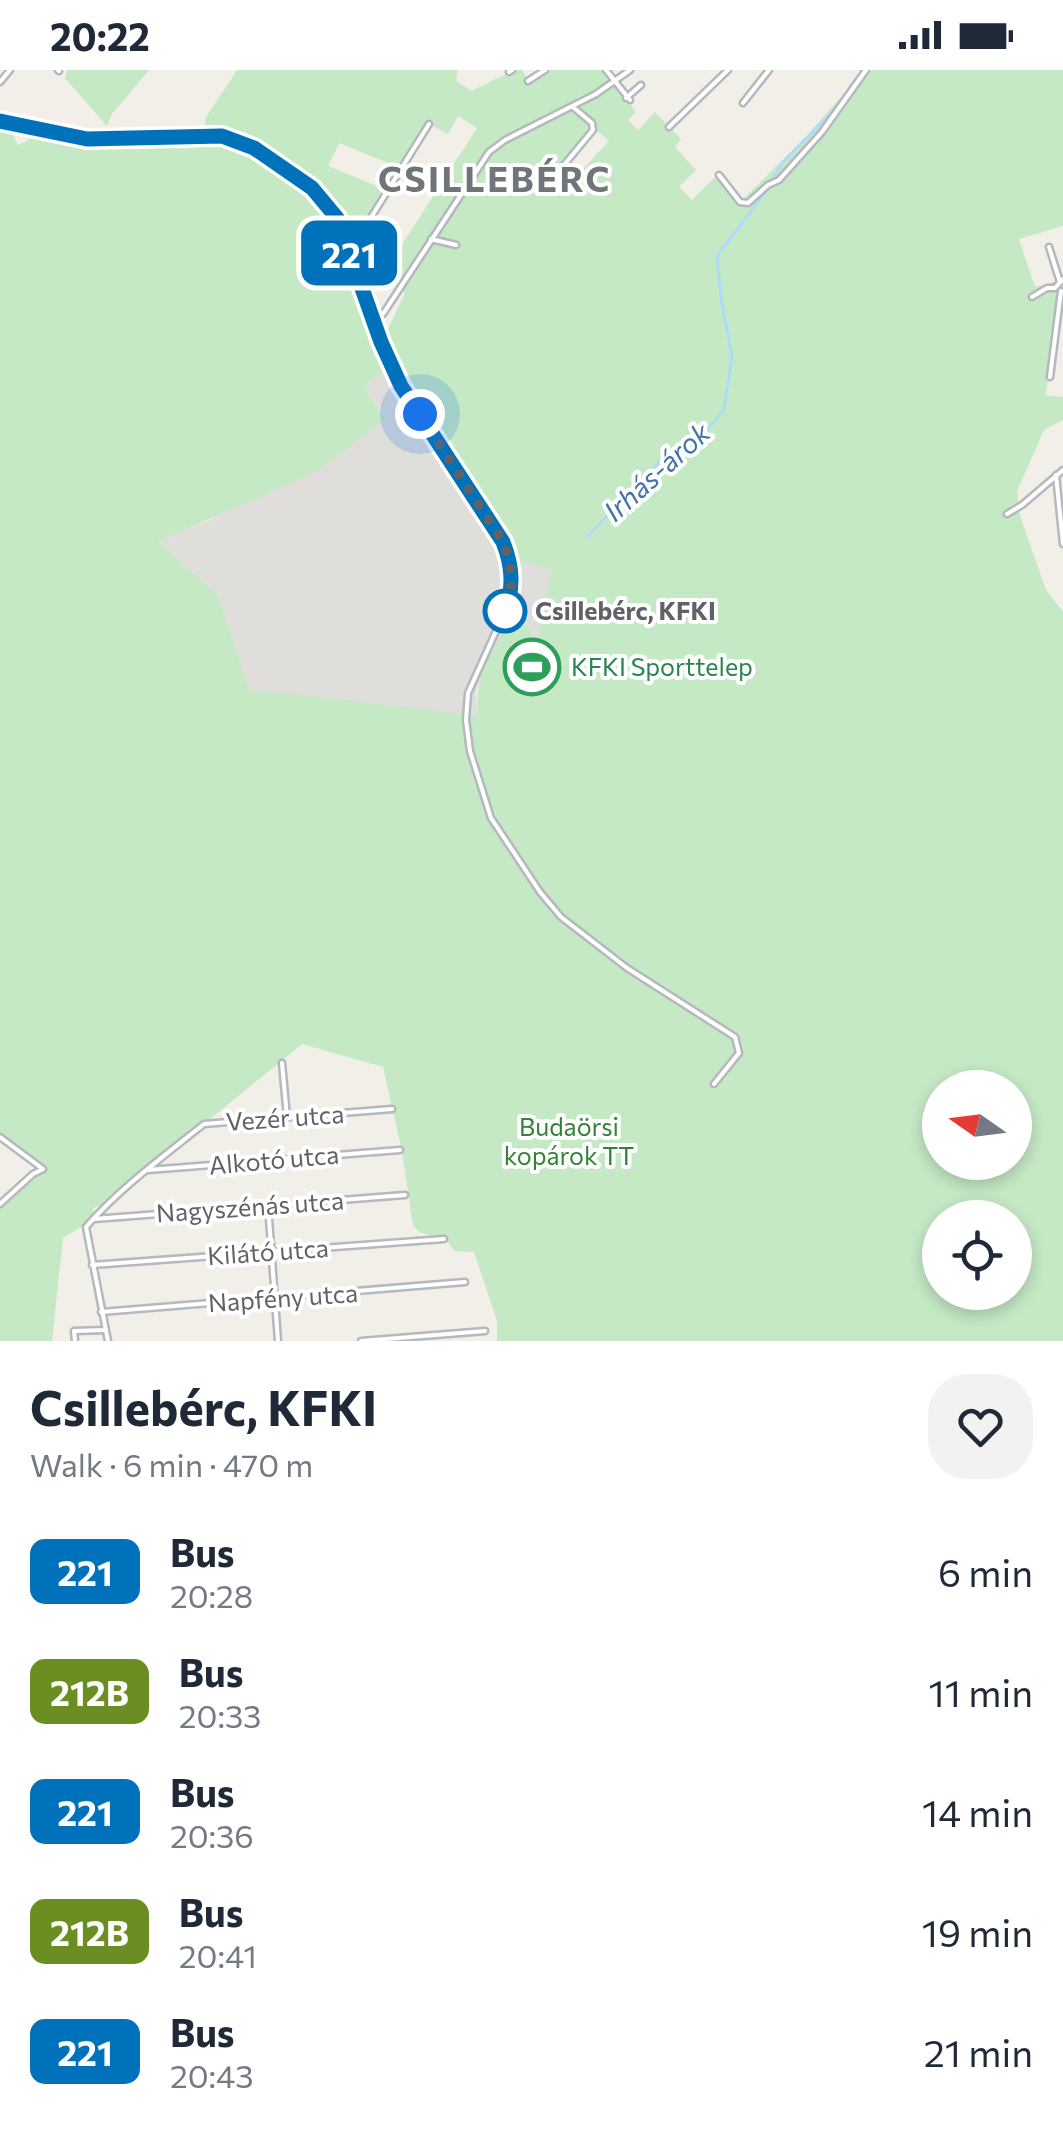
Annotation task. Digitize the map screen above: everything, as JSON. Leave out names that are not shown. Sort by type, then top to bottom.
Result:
[{"type":"street","points":[[0,82],[10,70]]},
{"type":"street","points":[[528,81],[546,70]]},
{"type":"street","points":[[606,70],[628,99],[641,85]]},
{"type":"street","points":[[373,320],[383,314],[489,152],[520,132],[573,108],[630,70]]},
{"type":"street","points":[[670,127],[728,70]]},
{"type":"street","points":[[743,103],[769,70]]},
{"type":"street","points":[[719,175],[740,202],[748,203],[768,184],[777,182],[822,132],[866,70]]},
{"type":"street","points":[[564,165],[593,130],[592,123],[573,108]]},
{"type":"street","points":[[0,122],[87,139],[214,136],[238,140],[323,198],[337,218],[401,386],[492,522],[510,560],[510,598],[468,693],[468,736],[491,818],[553,909],[626,968],[734,1037],[739,1053],[714,1084]]},
{"type":"street","points":[[350,254],[429,124]]},
{"type":"street","points":[[435,237],[456,244]]},
{"type":"street","points":[[1048,247],[1061,286],[1050,377]]},
{"type":"street","points":[[1032,297],[1061,286]]},
{"type":"street","points":[[1007,514],[1063,470]]},
{"type":"street","points":[[1056,475],[1063,544]]},
{"type":"street","points":[[282,1063],[287,1117]]},
{"type":"street","name":"Vezér utca","points":[[94,1219],[204,1124],[392,1109]]},
{"type":"street","points":[[0,1138],[43,1170],[34,1173],[0,1204]]},
{"type":"street","name":"Alkotó utca","points":[[148,1170],[400,1150]]},
{"type":"street","name":"Nagyszénás utca","points":[[94,1219],[405,1194]]},
{"type":"street","points":[[268,1206],[278,1341]]},
{"type":"street","points":[[94,1219],[85,1229],[108,1341]]},
{"type":"street","name":"Kilátó utca","points":[[92,1266],[444,1239]]},
{"type":"street","name":"Napfény utca","points":[[101,1312],[465,1282]]},
{"type":"street","points":[[75,1341],[74,1331],[105,1330]]},
{"type":"street","points":[[361,1341],[484,1331]]},
{"type":"shaded area","points":[[390,368],[497,539],[509,572],[526,562],[553,570],[540,625],[541,647],[536,647],[528,626],[509,620],[476,691],[478,717],[249,689],[218,595],[158,542],[212,519],[386,418],[365,389],[366,383]]},
{"type":"green space","points":[[67,70],[149,70],[112,114],[107,126],[65,78]]},
{"type":"green space","name":"Budaörsi kopárok TT","points":[[237,70],[458,70],[456,81],[472,91],[514,70],[522,70],[529,81],[547,70],[604,70],[636,112],[628,120],[638,130],[655,112],[681,139],[675,147],[696,170],[679,187],[692,200],[719,173],[742,200],[803,140],[865,70],[1063,70],[1063,226],[1019,239],[1035,287],[1058,281],[1046,395],[1063,397],[1063,420],[1044,430],[1017,491],[1021,519],[1046,590],[1063,612],[1063,1341],[497,1341],[497,1321],[474,1252],[455,1251],[446,1240],[419,1232],[413,1225],[383,1067],[302,1044],[106,1204],[93,1208],[94,1219],[63,1238],[52,1341],[0,1341],[0,1202],[43,1169],[0,1137],[0,124],[9,126],[18,145],[27,141],[33,131],[89,143],[204,138],[205,119]],"holes":[[[458,116],[477,128],[382,276],[405,293],[380,346],[348,255],[384,189],[328,166],[339,143],[398,167],[425,122],[448,134]],[[594,128],[609,141],[571,182],[558,169]],[[390,368],[497,539],[508,572],[526,562],[552,570],[540,625],[540,646],[536,646],[528,626],[509,620],[481,676],[478,716],[249,689],[218,595],[158,542],[317,471],[386,419],[365,389],[366,383]]]},
{"type":"waterway","name":"Irhás-árok","points":[[835,109],[863,70]]},
{"type":"waterway","name":"Irhás-árok","points":[[773,179],[782,163],[832,112]]},
{"type":"waterway","name":"Irhás-árok","points":[[587,537],[653,468],[675,448],[708,429],[724,409],[732,356],[717,256],[770,186]]},
{"type":"bus line","name":"221","points":[[0,121],[87,139],[230,138],[262,154],[323,198],[337,218],[381,342],[401,386],[474,492],[503,542],[510,560],[512,588],[504,614]]},
{"type":"place","name":"Csillebérc, KFKI","points":[[505,611]]},
{"type":"place","name":"KFKI Sporttelep","points":[[532,667]]},
{"type":"district","name":"CSILLEBÉRC","points":[[495,180]]},
{"type":"route","points":[[420,414],[503,542],[510,560],[512,588],[504,614],[505,611]]}]
